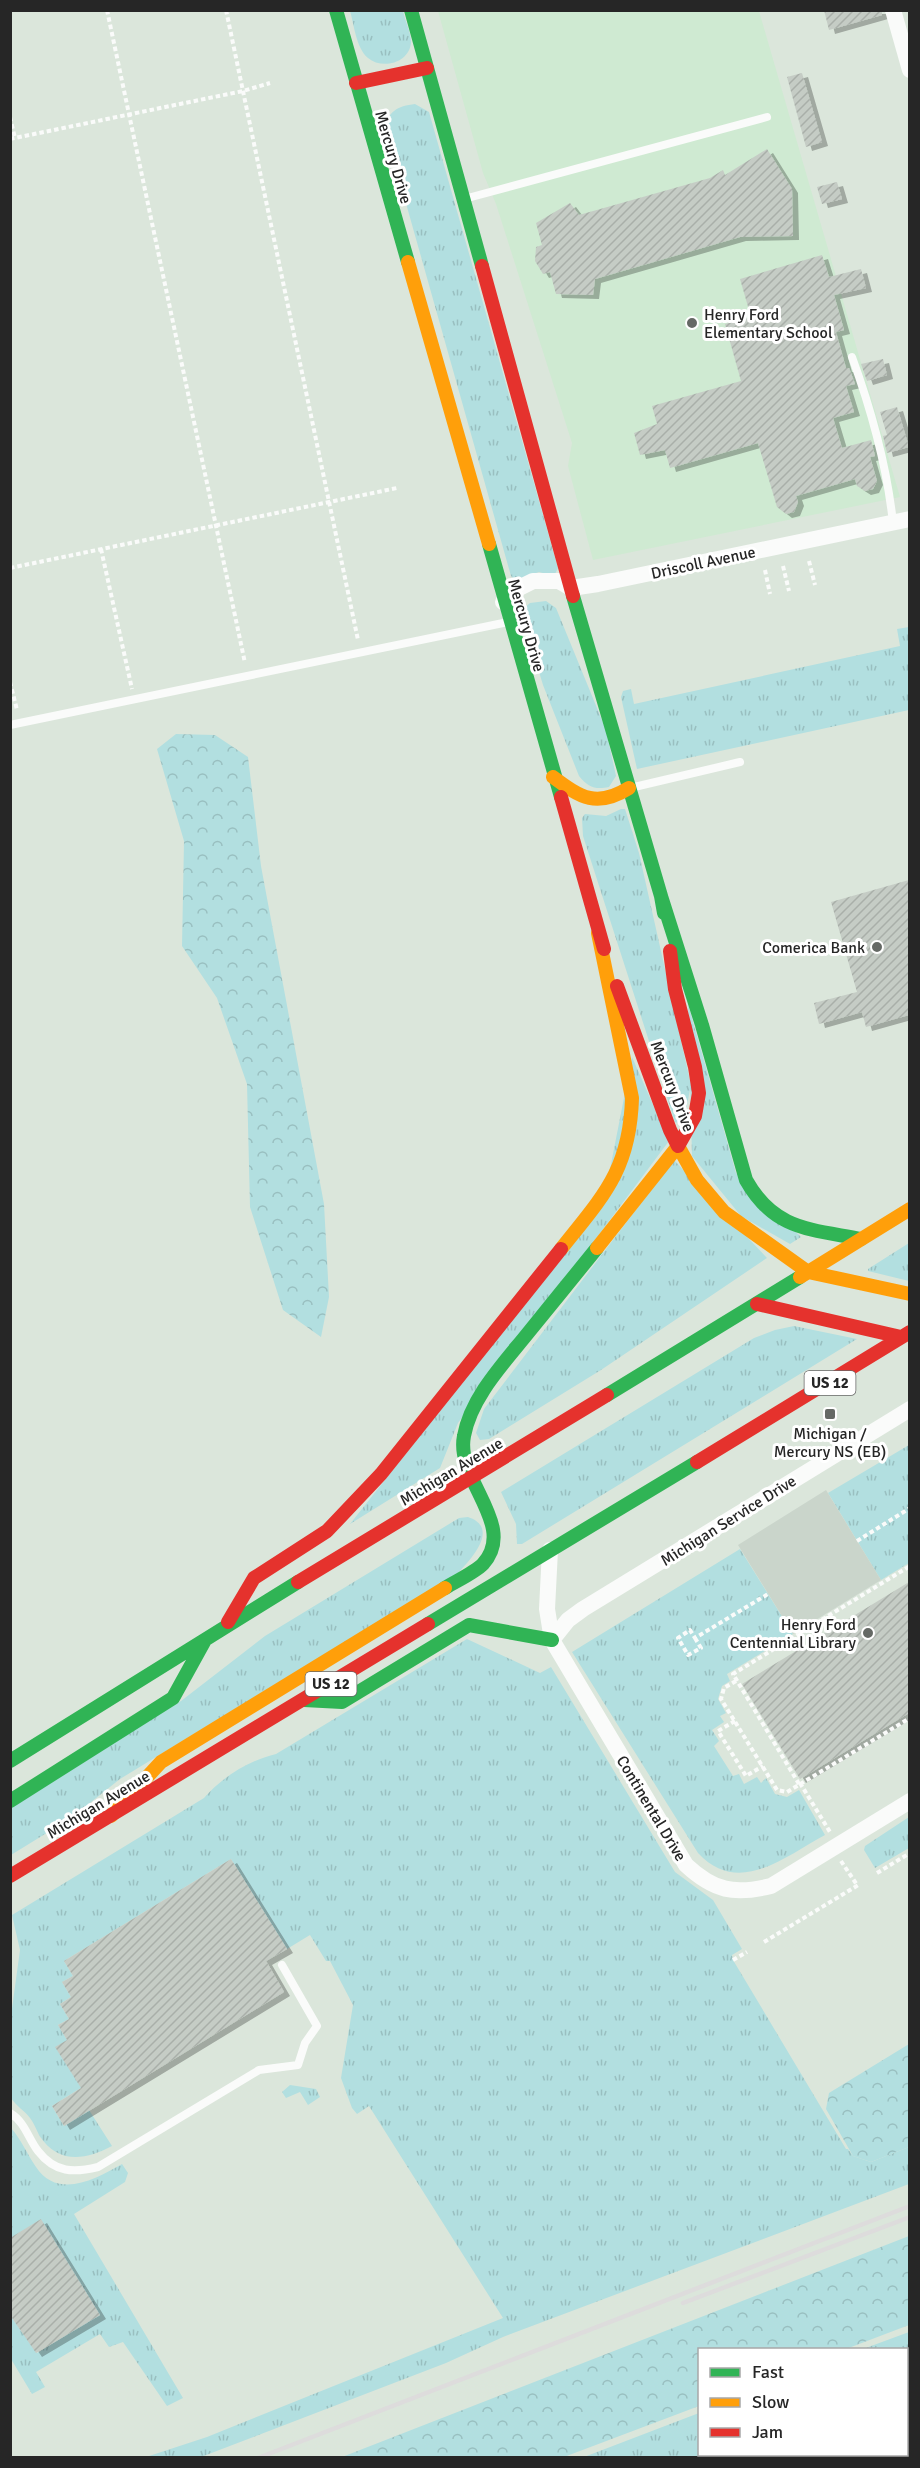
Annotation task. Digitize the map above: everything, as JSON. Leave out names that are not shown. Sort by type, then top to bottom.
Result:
[{"type":"main road","name":"Mercury Drive","points":[[336,10],[598,933],[670,1130],[678,1146]]},
{"type":"main road","name":"Mercury Drive","points":[[411,10],[570,588],[661,896],[677,999],[692,1052],[698,1090],[698,1105],[694,1118],[678,1146]]},
{"type":"main road","points":[[356,83],[428,68]]},
{"type":"main road","points":[[553,777],[578,797],[596,802],[618,796],[629,788]]},
{"type":"main road","points":[[661,896],[752,1194],[758,1203],[775,1217],[808,1228],[861,1239]]},
{"type":"main road","points":[[226,1625],[254,1578],[327,1531],[381,1473],[607,1191],[620,1169],[626,1154],[632,1119],[632,1098],[598,933]]},
{"type":"main road","points":[[111,1816],[161,1762],[483,1564],[493,1550],[495,1536],[488,1509],[463,1457],[464,1438],[476,1405],[495,1375],[678,1146],[697,1179],[724,1212],[808,1272],[909,1294]]},
{"type":"main road","name":"Michigan Avenue","points":[[10,1761],[226,1625],[472,1479],[909,1209]]},
{"type":"main road","points":[[757,1304],[907,1336]]},
{"type":"main road","name":"Michigan Avenue","points":[[10,1876],[907,1336]]},
{"type":"main road","points":[[304,1700],[342,1702],[468,1625],[552,1640]]},
{"type":"main road","points":[[10,1801],[173,1698],[207,1637]]},
{"type":"main road","points":[[10,1748],[49,1738]]},
{"type":"street","points":[[892,10],[909,70]]},
{"type":"street","name":"Driscoll Avenue","points":[[503,602],[519,588],[533,581],[559,581],[570,588],[901,521]]},
{"type":"street","name":"Michigan Service Drive","points":[[552,1640],[568,1620],[584,1609],[909,1409]]},
{"type":"street","name":"Continental Drive","points":[[550,1550],[547,1609],[552,1640],[686,1865],[699,1877],[716,1886],[733,1891],[751,1891],[771,1886],[909,1802]]},
{"type":"lane","points":[[464,200],[767,117]]},
{"type":"lane","points":[[852,357],[901,521]]},
{"type":"lane","points":[[15,724],[509,622]]},
{"type":"lane","points":[[629,788],[740,762]]},
{"type":"lane","points":[[10,2113],[29,2133],[39,2151],[62,2171],[78,2172],[98,2167],[259,2070],[298,2065],[305,2043],[318,2026],[282,1965]]},
{"type":"path","points":[[107,10],[248,676]]},
{"type":"path","points":[[226,10],[361,652]]},
{"type":"path","points":[[10,117],[13,139],[243,91],[270,83]]},
{"type":"path","points":[[10,568],[397,488]]},
{"type":"path","points":[[100,549],[134,699]]},
{"type":"path","points":[[809,561],[815,585]]},
{"type":"path","points":[[783,566],[789,591]]},
{"type":"path","points":[[765,570],[770,594]]},
{"type":"path","points":[[10,682],[15,724]]},
{"type":"path","points":[[857,1540],[909,1509]]},
{"type":"path","points":[[831,1833],[733,1674],[909,1566]]},
{"type":"path","points":[[695,1638],[768,1594]]},
{"type":"path","points":[[690,1630],[695,1638],[701,1648],[688,1656],[678,1638],[690,1630]]},
{"type":"path","points":[[736,1680],[724,1688],[721,1699],[777,1790],[787,1792],[909,1718]]},
{"type":"path","points":[[735,1721],[718,1731],[746,1776],[763,1766]]},
{"type":"path","points":[[877,1873],[909,1853]]},
{"type":"path","points":[[764,1942],[858,1884],[841,1860]]},
{"type":"path","points":[[733,1959],[747,1952]]},
{"type":"shaded area","name":"Henry Ford Elementary School","points":[[438,11],[759,11],[900,497],[593,560],[568,466],[572,443],[496,204],[483,173]]},
{"type":"shaded area","points":[[826,1490],[881,1580],[793,1634],[738,1545]]},
{"type":"green space","points":[[350,11],[403,11],[411,42],[406,55],[387,64],[380,64],[368,58],[358,42]]},
{"type":"green space","points":[[415,104],[429,112],[558,568],[554,576],[539,572],[515,580],[511,576],[387,136],[387,122],[392,113],[396,109]]},
{"type":"green space","points":[[546,601],[556,608],[606,730],[616,776],[609,787],[592,787],[579,776],[543,685],[523,619],[523,609],[530,603]]},
{"type":"green space","points":[[909,627],[909,710],[637,769],[621,697],[623,691],[631,689],[634,704],[900,646],[897,629]]},
{"type":"green space","points":[[176,734],[215,735],[248,757],[261,866],[324,1204],[329,1297],[321,1337],[283,1310],[250,1207],[247,1084],[217,998],[182,946],[184,841],[157,749]]},
{"type":"green space","points":[[625,809],[639,853],[691,1085],[683,1125],[675,1122],[583,836],[582,818],[585,814],[606,816]]},
{"type":"green space","points":[[688,1004],[736,1173],[801,1237],[790,1244],[741,1216],[692,1156]]},
{"type":"green space","points":[[632,1057],[669,1141],[458,1423],[440,1468],[350,1524],[603,1205]]},
{"type":"green space","points":[[674,1160],[767,1258],[601,1370],[489,1439],[480,1440],[476,1433],[484,1409]]},
{"type":"green space","points":[[909,1243],[909,1281],[868,1271],[868,1269]]},
{"type":"green space","points":[[794,1326],[857,1339],[522,1544],[517,1544],[516,1524],[501,1492],[754,1338]]},
{"type":"green space","points":[[909,1445],[909,1563],[881,1580],[828,1493]]},
{"type":"green space","points":[[468,1517],[478,1522],[483,1536],[475,1552],[458,1573],[120,1779],[71,1818],[11,1855],[11,1805],[181,1701],[265,1636],[459,1518]]},
{"type":"green space","points":[[740,1549],[793,1634],[727,1674],[730,1681],[722,1686],[718,1699],[726,1713],[720,1716],[724,1722],[712,1730],[719,1741],[714,1746],[733,1776],[739,1774],[744,1784],[757,1777],[761,1783],[766,1778],[775,1794],[787,1797],[799,1790],[825,1835],[762,1869],[729,1872],[714,1866],[698,1853],[572,1652]]},
{"type":"green space","points":[[467,1639],[540,1673],[551,1667],[675,1872],[713,1900],[742,1949],[732,1955],[733,1960],[846,2149],[853,2156],[871,2162],[909,2147],[909,2184],[503,2337],[446,2363],[201,2457],[146,2457],[207,2437],[503,2318],[369,2106],[357,2114],[352,2108],[341,2078],[353,2005],[330,1961],[326,1961],[310,1935],[287,1949],[231,1859],[64,1961],[73,1976],[62,1982],[71,1997],[60,2004],[69,2019],[58,2025],[67,2040],[84,2086],[52,2106],[64,2126],[89,2110],[112,2146],[82,2157],[64,2155],[47,2145],[30,2118],[11,2098],[10,2023],[20,1950],[12,1915],[204,1798],[237,1770],[256,1760],[276,1754]]},
{"type":"green space","points":[[909,1817],[909,1848],[875,1868],[864,1850],[865,1846]]},
{"type":"green space","points":[[909,2044],[909,2147],[871,2162],[853,2156],[826,2109],[829,2093]]},
{"type":"green space","points":[[290,2085],[316,2089],[320,2097],[308,2105],[300,2092],[286,2098],[282,2092]]},
{"type":"green space","points":[[11,2128],[36,2167],[45,2177],[55,2183],[78,2184],[122,2164],[128,2173],[125,2182],[74,2214],[183,2398],[167,2406],[123,2342],[109,2347],[100,2334],[36,2372],[45,2387],[32,2394],[11,2359],[10,2315],[37,2353],[99,2315],[11,2238]]},
{"type":"green space","points":[[909,2236],[909,2325],[849,2348],[698,2348],[698,2406],[564,2457],[342,2457]]},
{"type":"green space","points":[[909,2332],[909,2457],[584,2457],[698,2413],[698,2456],[908,2456],[908,2348],[866,2348]]},
{"type":"building","points":[[824,10],[882,10],[882,15],[829,30]]},
{"type":"building","points":[[802,73],[822,142],[806,147],[787,77]]},
{"type":"building","points":[[767,149],[792,189],[793,236],[740,237],[595,279],[593,295],[556,294],[550,272],[543,274],[535,261],[536,247],[542,245],[536,223],[570,203],[579,215],[710,178],[723,170],[725,175]]},
{"type":"building","points":[[837,182],[842,199],[822,204],[817,187]]},
{"type":"building","points":[[822,255],[829,277],[861,269],[866,288],[834,295],[844,330],[836,332],[846,368],[849,368],[855,384],[846,386],[854,412],[833,418],[842,448],[871,440],[875,456],[870,457],[877,481],[873,489],[865,491],[857,486],[855,479],[796,496],[798,502],[794,512],[786,514],[777,507],[758,443],[670,468],[665,450],[640,455],[634,433],[657,424],[652,406],[741,381],[725,324],[751,317],[740,279]]},
{"type":"building","points":[[883,359],[887,375],[867,381],[861,364]]},
{"type":"building","points":[[897,407],[909,447],[887,453],[883,436],[887,435],[880,412]]},
{"type":"building","name":"Comerica Bank","points":[[909,880],[909,1015],[866,1027],[862,1012],[819,1024],[814,1003],[857,992],[831,902]]},
{"type":"building","name":"Henry Ford Centennial Library","points":[[909,1582],[909,1713],[800,1779],[742,1684]]},
{"type":"building","points":[[231,1859],[287,1949],[266,1961],[284,1992],[64,2126],[52,2106],[81,2088],[55,2047],[67,2040],[58,2025],[69,2019],[60,2004],[71,1997],[62,1982],[73,1976],[64,1961]]},
{"type":"building","points":[[41,2219],[100,2315],[36,2353],[10,2315],[10,2238]]},
{"type":"railway","points":[[258,2458],[910,2206]]},
{"type":"railway","points":[[683,2303],[910,2217]]},
{"type":"traffic: fast","points":[[336,10],[408,262]]},
{"type":"traffic: fast","points":[[411,10],[482,266]]},
{"type":"traffic: fast","points":[[489,544],[561,797]]},
{"type":"traffic: fast","points":[[573,596],[661,896],[664,913]]},
{"type":"traffic: fast","points":[[661,896],[702,1025],[746,1180],[757,1196],[781,1218],[810,1229],[861,1239]]},
{"type":"traffic: fast","points":[[445,1588],[483,1564],[492,1549],[494,1534],[490,1518],[468,1469],[464,1453],[464,1436],[474,1408],[499,1368],[597,1248]]},
{"type":"traffic: fast","points":[[607,1395],[800,1277]]},
{"type":"traffic: fast","points":[[428,1624],[697,1462]]},
{"type":"traffic: fast","points":[[10,1761],[298,1582]]},
{"type":"traffic: fast","points":[[304,1700],[342,1702],[469,1625],[552,1640]]},
{"type":"traffic: fast","points":[[10,1801],[173,1698],[205,1640]]},
{"type":"traffic: slow","points":[[408,262],[489,544]]},
{"type":"traffic: slow","points":[[553,777],[572,790],[590,798],[608,798],[629,788]]},
{"type":"traffic: slow","points":[[561,1249],[612,1181],[626,1145],[630,1123],[632,1098],[598,933]]},
{"type":"traffic: slow","points":[[597,1248],[678,1146],[697,1180],[724,1212],[808,1272],[910,1294]]},
{"type":"traffic: slow","points":[[800,1277],[910,1209]]},
{"type":"traffic: slow","points":[[111,1816],[161,1762],[445,1588]]},
{"type":"traffic: jam","points":[[356,83],[427,68]]},
{"type":"traffic: jam","points":[[482,266],[573,596]]},
{"type":"traffic: jam","points":[[561,797],[604,949]]},
{"type":"traffic: jam","points":[[617,986],[678,1146],[695,1116],[699,1093],[695,1067],[675,989],[670,951]]},
{"type":"traffic: jam","points":[[228,1622],[254,1578],[327,1531],[381,1474],[561,1249]]},
{"type":"traffic: jam","points":[[757,1304],[901,1337]]},
{"type":"traffic: jam","points":[[697,1462],[910,1332]]},
{"type":"traffic: jam","points":[[298,1582],[607,1395]]},
{"type":"traffic: jam","points":[[10,1876],[428,1624]]},
{"type":"place","name":"Henry Ford Elementary School","points":[[692,323]]},
{"type":"place","name":"Comerica Bank","points":[[877,947]]},
{"type":"place","name":"Michigan / Mercury NS (EB)","points":[[830,1414]]},
{"type":"place","name":"Henry Ford Centennial Library","points":[[868,1633]]}]
